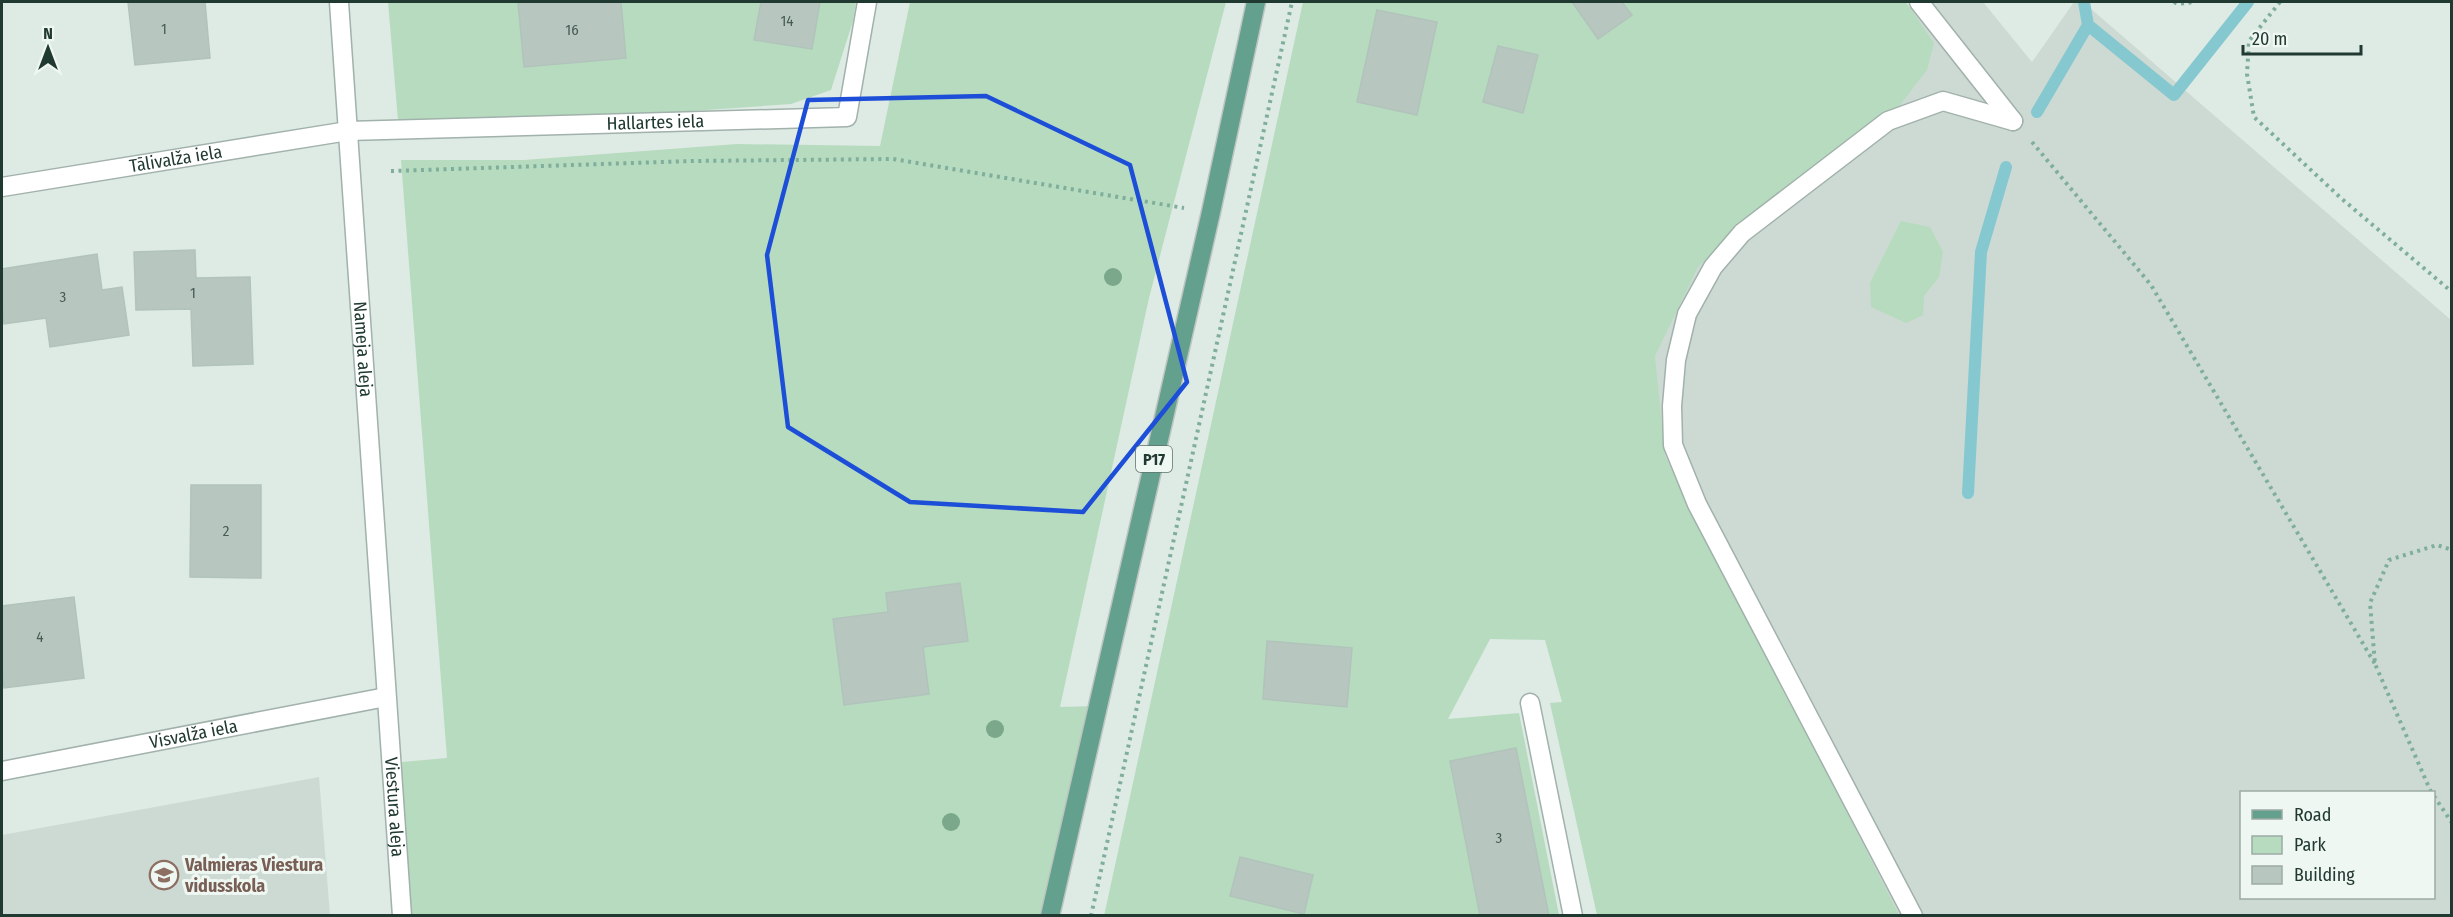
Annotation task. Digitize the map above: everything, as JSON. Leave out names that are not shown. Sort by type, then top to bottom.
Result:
[{"type":"main road","name":"P17","points":[[1050,915],[1211,212],[1256,2]]},
{"type":"street","name":"Nameja aleja","points":[[339,2],[386,697]]},
{"type":"street","name":"Hallartes iela","points":[[348,131],[847,117],[867,2]]},
{"type":"street","points":[[1919,2],[2013,121]]},
{"type":"street","points":[[1913,915],[1697,504],[1673,445],[1672,406],[1676,360],[1687,314],[1713,267],[1742,233],[1888,121],[1943,102],[2013,121]]},
{"type":"street","name":"Tālivalža iela","points":[[2,187],[348,131]]},
{"type":"street","name":"Visvalža iela","points":[[2,771],[386,697]]},
{"type":"street","name":"Viestura aleja","points":[[386,697],[402,915]]},
{"type":"street","points":[[1530,703],[1573,915]]},
{"type":"path","points":[[1091,915],[1292,2]]},
{"type":"path","points":[[2174,2],[2178,4],[2194,2]]},
{"type":"path","points":[[2280,2],[2249,41],[2247,74],[2254,117],[2342,199],[2451,292]]},
{"type":"path","points":[[2013,121],[2151,285],[2375,664],[2431,791]]},
{"type":"path","points":[[391,171],[691,161],[893,159],[1211,212]]},
{"type":"path","points":[[2375,664],[2370,603],[2389,560],[2437,545],[2451,550]]},
{"type":"path","points":[[2435,799],[2451,823]]},
{"type":"highlighted area","points":[[986,96],[1130,165],[1187,382],[1083,512],[910,502],[788,427],[767,255],[808,100]]},
{"type":"shaded area","points":[[1917,2],[1983,2],[2032,62],[2074,2],[2083,2],[2451,320],[2451,915],[1863,915],[1629,447],[1601,239]]},
{"type":"shaded area","name":"Valmieras Viestura vidusskola","points":[[319,777],[330,915],[2,915],[2,835]]},
{"type":"green space","points":[[388,2],[856,2],[853,21],[831,90],[791,104],[663,113],[398,120]]},
{"type":"green space","points":[[910,2],[1226,2],[1149,298],[1060,707],[1096,706],[1050,915],[404,915],[391,763],[447,758],[401,160],[524,160],[737,144],[880,146]]},
{"type":"green space","points":[[1303,2],[1906,2],[1934,43],[1927,70],[1897,109],[1755,215],[1698,267],[1655,356],[1665,456],[1899,915],[1597,915],[1550,703],[1562,702],[1545,640],[1490,639],[1448,719],[1519,713],[1559,915],[1104,916]]},
{"type":"green space","points":[[1901,221],[1930,227],[1943,252],[1939,277],[1924,296],[1923,315],[1906,323],[1871,307],[1870,283]]},
{"type":"building","points":[[128,2],[205,2],[210,58],[135,65]]},
{"type":"building","points":[[518,2],[621,2],[626,58],[524,67]]},
{"type":"building","points":[[761,2],[820,2],[812,49],[754,40]]},
{"type":"building","points":[[1572,2],[1622,2],[1632,15],[1598,39]]},
{"type":"building","points":[[1377,10],[1437,22],[1417,115],[1357,102]]},
{"type":"building","points":[[1498,46],[1538,55],[1523,113],[1483,102]]},
{"type":"building","points":[[195,250],[196,278],[250,277],[253,364],[193,366],[191,309],[136,310],[134,252]]},
{"type":"building","points":[[97,254],[102,290],[122,287],[129,335],[50,347],[46,318],[4,324],[2,269]]},
{"type":"building","points":[[191,485],[261,485],[261,578],[190,577]]},
{"type":"building","points":[[960,583],[968,641],[923,647],[929,694],[844,705],[833,619],[888,612],[886,593]]},
{"type":"building","points":[[74,597],[84,678],[4,688],[2,606]]},
{"type":"building","points":[[1267,641],[1352,648],[1347,707],[1263,699]]},
{"type":"building","points":[[1516,748],[1549,916],[1480,916],[1450,761]]},
{"type":"building","points":[[1240,857],[1313,875],[1304,914],[1230,896]]},
{"type":"waterway","points":[[2037,112],[2088,25],[2084,2]]},
{"type":"waterway","points":[[2088,25],[2174,95],[2248,2]]},
{"type":"waterway","points":[[1968,493],[1981,252],[2006,167]]},
{"type":"place","name":"Valmieras Viestura vidusskola","points":[[164,875]]}]
